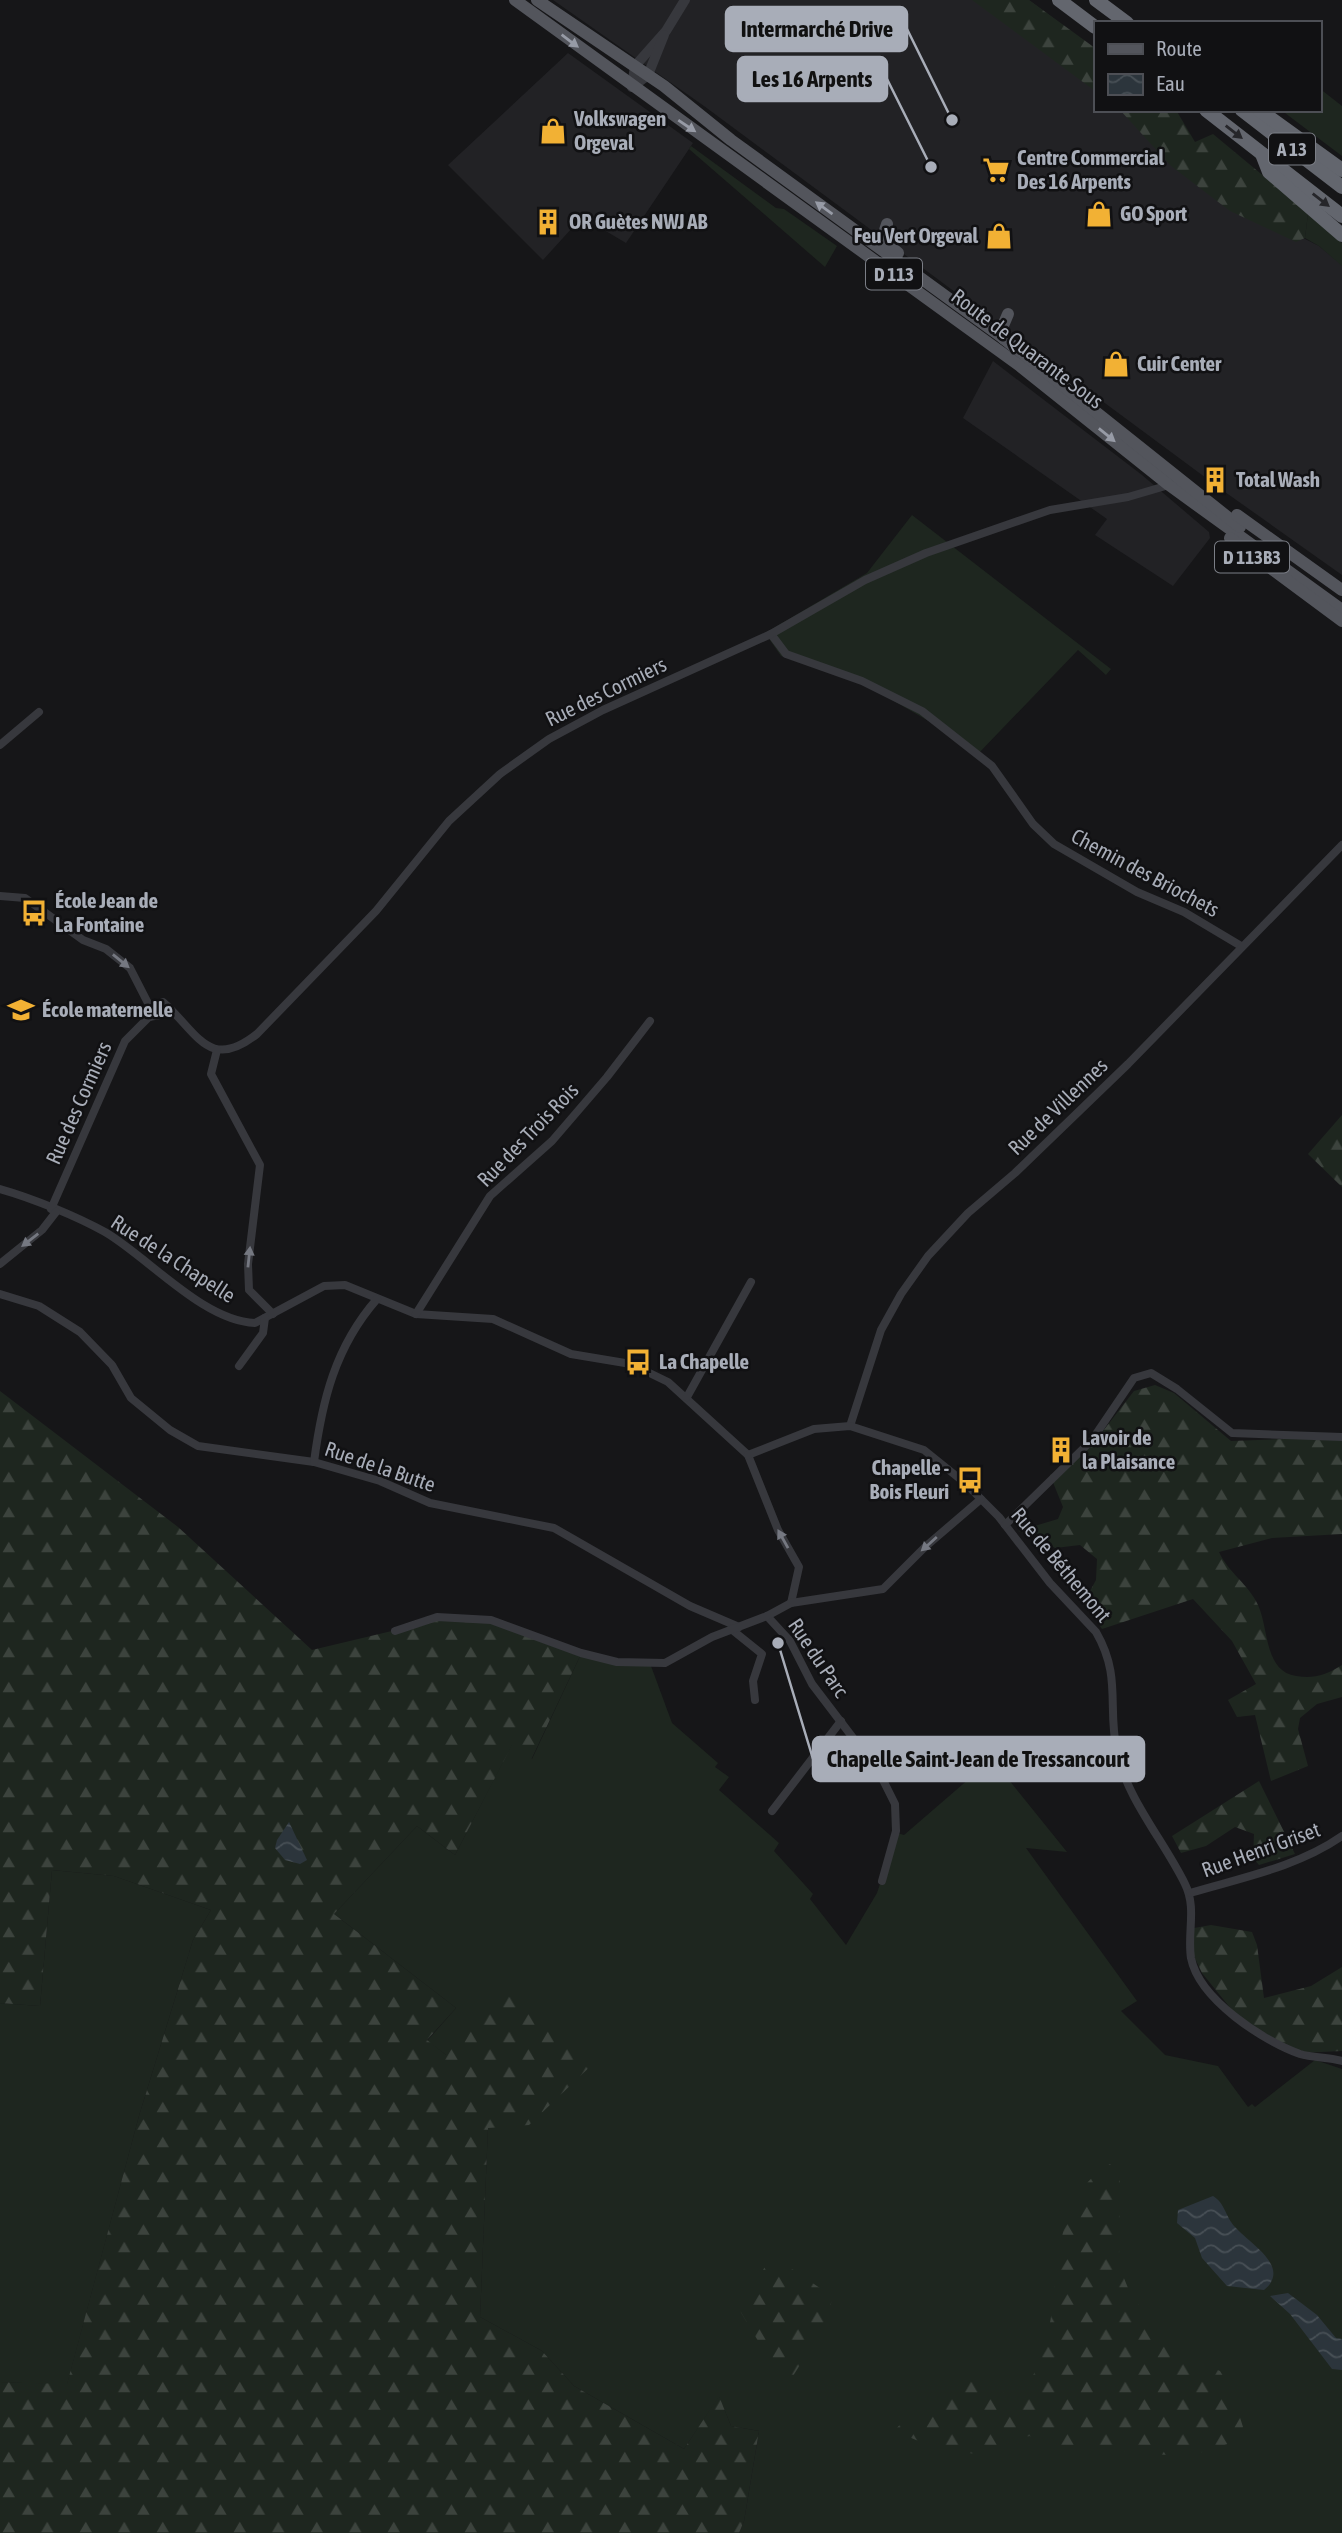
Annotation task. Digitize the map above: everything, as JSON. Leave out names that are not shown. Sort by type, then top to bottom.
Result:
[{"type":"highway","points":[[1059,0],[1094,26]]},
{"type":"highway","points":[[1096,0],[1124,21]]},
{"type":"highway","name":"A 13","points":[[1209,112],[1342,216]]},
{"type":"highway","name":"A 13","points":[[1245,112],[1342,187]]},
{"type":"highway","points":[[1262,112],[1342,170]]},
{"type":"highway","points":[[1262,153],[1269,172],[1342,235]]},
{"type":"main road","name":"Route de Quarante Sous","points":[[515,0],[1020,366],[1169,485],[1342,610]]},
{"type":"main road","name":"Route de Quarante Sous","points":[[537,0],[635,65],[731,140],[1003,338],[1270,552],[1342,602]]},
{"type":"main road","points":[[887,223],[884,236],[887,244],[901,256],[899,263]]},
{"type":"main road","points":[[1003,338],[1002,328],[1008,314]]},
{"type":"main road","points":[[1167,467],[1342,590]]},
{"type":"main road","name":"D 113B3","points":[[1169,485],[1249,555],[1342,621]]},
{"type":"street","points":[[632,87],[648,75],[666,31],[685,0]]},
{"type":"street","points":[[632,87],[635,65],[666,31]]},
{"type":"street","points":[[1148,491],[1152,478],[1150,469]]},
{"type":"street","name":"Rue des Cormiers","points":[[217,1050],[239,1048],[257,1034],[369,919],[449,821],[500,774],[549,739],[603,710],[771,634],[865,580],[926,553],[1050,510],[1169,485]]},
{"type":"street","name":"Chemin des Briochets","points":[[771,634],[786,654],[862,681],[922,711],[992,766],[1033,824],[1054,844],[1137,892],[1184,912],[1241,946]]},
{"type":"street","points":[[0,745],[39,712]]},
{"type":"street","name":"Rue de Villennes","points":[[850,1426],[881,1330],[901,1294],[928,1256],[968,1213],[1015,1173],[1128,1063],[1342,845]]},
{"type":"street","points":[[0,896],[25,898],[83,940],[106,949],[130,968],[150,1007],[149,1017]]},
{"type":"street","points":[[150,1007],[159,1002],[167,1006],[206,1046],[217,1050],[211,1074],[260,1165],[248,1264],[249,1290],[269,1316],[263,1333],[239,1366]]},
{"type":"street","name":"Rue des Cormiers","points":[[0,1264],[42,1230],[54,1210],[125,1041],[149,1017],[160,1015],[167,1006]]},
{"type":"street","name":"Rue des Trois Rois","points":[[416,1314],[490,1196],[552,1141],[650,1021]]},
{"type":"street","name":"Rue de la Chapelle","points":[[0,1189],[104,1232],[156,1273],[222,1314],[242,1322],[255,1323],[315,1290],[334,1285],[355,1288],[416,1314],[493,1319],[571,1354],[631,1364],[668,1381],[748,1455],[778,1530],[799,1567],[791,1603]]},
{"type":"street","points":[[687,1397],[751,1282]]},
{"type":"street","name":"Rue de la Butte","points":[[0,1294],[39,1306],[80,1332],[112,1364],[131,1398],[170,1430],[198,1446],[314,1462],[380,1481],[430,1503],[554,1528],[690,1606],[735,1628],[762,1654],[753,1681],[755,1700]]},
{"type":"street","points":[[314,1462],[327,1387],[358,1321],[377,1299]]},
{"type":"street","points":[[1005,1525],[1092,1440],[1134,1378],[1151,1373],[1177,1389],[1232,1433],[1342,1437]]},
{"type":"street","name":"Rue de Béthemont","points":[[748,1455],[814,1429],[850,1426],[924,1450],[981,1499],[1096,1632],[1103,1645],[1113,1676],[1114,1735],[1120,1765],[1190,1893],[1192,1964],[1214,1996],[1240,2022],[1301,2054],[1342,2061]]},
{"type":"street","points":[[395,1631],[437,1618],[491,1620],[581,1653],[617,1662],[665,1663],[791,1603],[883,1589],[925,1547],[981,1499]]},
{"type":"street","name":"Rue du Parc","points":[[767,1616],[790,1641],[813,1684],[879,1772],[895,1804],[896,1831],[882,1881]]},
{"type":"street","name":"Rue du Parc","points":[[772,1811],[841,1721]]},
{"type":"street","name":"Rue Henri Griset","points":[[1190,1893],[1280,1866],[1328,1846],[1342,1836]]},
{"type":"shaded area","points":[[553,0],[1029,0],[1094,48],[1094,112],[1168,112],[1236,204],[1319,246],[1342,265],[1342,575],[1225,492],[704,106]]},
{"type":"shaded area","points":[[568,53],[693,143],[626,243],[582,217],[543,260],[448,165]]},
{"type":"shaded area","points":[[993,361],[1142,475],[1209,532],[1210,538],[1173,586],[1095,535],[1107,519],[963,418]]},
{"type":"green space","points":[[972,0],[1029,0],[1094,47],[1094,90]]},
{"type":"green space","points":[[1321,90],[1342,106],[1342,156],[1284,112],[1321,112]]},
{"type":"green space","points":[[1122,112],[1177,112],[1195,142],[1213,134],[1308,213],[1305,238],[1296,242],[1230,211],[1171,166]]},
{"type":"green space","points":[[691,146],[776,208],[784,209],[837,246],[825,267],[689,149]]},
{"type":"green space","points":[[1308,213],[1342,243],[1342,266],[1305,238]]},
{"type":"green space","points":[[912,515],[1111,669],[1106,675],[1078,650],[976,756],[932,723],[861,682],[781,656],[765,633],[867,573]]},
{"type":"green space","points":[[1342,1115],[1342,1187],[1308,1154]]},
{"type":"green space","points":[[1155,1385],[1174,1393],[1231,1441],[1342,1437],[1342,1534],[1272,1538],[1219,1552],[1258,1605],[1269,1648],[1278,1666],[1296,1676],[1309,1677],[1325,1674],[1342,1665],[1342,1697],[1317,1704],[1300,1718],[1298,1729],[1308,1766],[1271,1781],[1255,1715],[1237,1717],[1228,1700],[1256,1684],[1232,1641],[1193,1599],[1102,1629],[1084,1602],[1096,1580],[1097,1559],[1080,1545],[1055,1548],[1041,1538],[1018,1531],[1058,1519],[1063,1507],[1050,1475],[1064,1467],[1103,1431],[1134,1391]]},
{"type":"green space","points":[[0,1391],[178,1527],[312,1650],[438,1620],[491,1622],[580,1656],[531,1760],[512,1745],[455,1855],[417,1826],[334,1914],[456,2008],[427,2040],[446,2055],[511,1982],[598,2059],[529,2125],[488,2128],[480,2317],[542,2351],[574,2386],[684,2449],[719,2396],[731,2426],[759,2431],[744,2521],[739,2533],[0,2533],[0,2382],[67,2384],[139,2116],[193,1940],[211,1910],[114,1876],[52,1870],[40,2006],[0,2003]]},
{"type":"green space","points":[[580,1656],[651,1666],[672,1723],[718,1763],[715,1767],[729,1777],[719,1790],[779,1843],[774,1851],[813,1894],[810,1899],[846,1945],[877,1893],[897,1833],[904,1835],[992,1759],[1067,1852],[1026,1848],[1137,2001],[1121,2011],[1165,2055],[1218,2066],[1248,2107],[1252,2104],[1255,2107],[1315,2060],[1342,2069],[1342,2533],[739,2533],[744,2521],[759,2431],[731,2426],[719,2397],[684,2449],[574,2386],[542,2351],[480,2317],[488,2127],[446,2055],[427,2041],[456,2008],[334,1914],[417,1826],[455,1855],[512,1744],[532,1759]]},
{"type":"green space","points":[[1259,1781],[1295,1854],[1259,1865],[1253,1858],[1254,1834],[1235,1827],[1206,1846],[1181,1853],[1172,1836]]},
{"type":"green space","points":[[52,1870],[114,1876],[211,1910],[193,1940],[139,2116],[67,2385],[0,2382],[0,2003],[40,2006]]},
{"type":"green space","points":[[1211,1925],[1252,1932],[1257,1945],[1264,1998],[1311,1986],[1342,1967],[1342,2051],[1300,2053],[1240,2020],[1202,1973],[1192,1952],[1194,1928]]},
{"type":"green space","points":[[1110,2164],[1120,2177],[1119,2266],[1128,2288],[1156,2333],[1172,2351],[1220,2371],[1231,2389],[1243,2427],[1237,2441],[1196,2454],[1167,2455],[1107,2450],[1057,2453],[1030,2436],[1012,2439],[1004,2455],[990,2455],[934,2446],[895,2430],[907,2417],[934,2402],[962,2375],[983,2388],[1003,2392],[1015,2407],[1035,2373],[1044,2350],[1066,2223],[1075,2201],[1089,2181]]},
{"type":"green space","points":[[773,2256],[833,2297],[822,2330],[786,2387],[737,2306]]},
{"type":"water","points":[[289,1822],[307,1860],[300,1864],[285,1860],[275,1848]]},
{"type":"water","points":[[1213,2196],[1220,2202],[1235,2227],[1271,2264],[1271,2281],[1264,2290],[1227,2286],[1202,2258],[1195,2238],[1177,2223],[1178,2210]]},
{"type":"water","points":[[1288,2293],[1317,2315],[1336,2338],[1342,2339],[1342,2370],[1332,2369],[1290,2314],[1270,2296]]},
{"type":"place","name":"Intermarché Drive","points":[[952,120]]},
{"type":"place","name":"Volkswagen Orgeval","points":[[553,131]]},
{"type":"place","name":"Les 16 Arpents","points":[[931,167]]},
{"type":"place","name":"Centre Commercial Des 16 Arpents","points":[[996,170]]},
{"type":"place","name":"GO Sport","points":[[1099,214]]},
{"type":"place","name":"OR Guètes NWJ AB","points":[[548,222]]},
{"type":"place","name":"Feu Vert Orgeval","points":[[999,236]]},
{"type":"place","name":"Cuir Center","points":[[1116,364]]},
{"type":"place","name":"Total Wash","points":[[1215,480]]},
{"type":"place","name":"École Jean de La Fontaine","points":[[34,913]]},
{"type":"place","name":"École maternelle","points":[[21,1010]]},
{"type":"place","name":"La Chapelle","points":[[638,1362]]},
{"type":"place","name":"Lavoir de la Plaisance","points":[[1061,1450]]},
{"type":"place","name":"Chapelle - Bois Fleuri","points":[[970,1480]]},
{"type":"place","name":"Chapelle Saint-Jean de Tressancourt","points":[[778,1643]]}]
